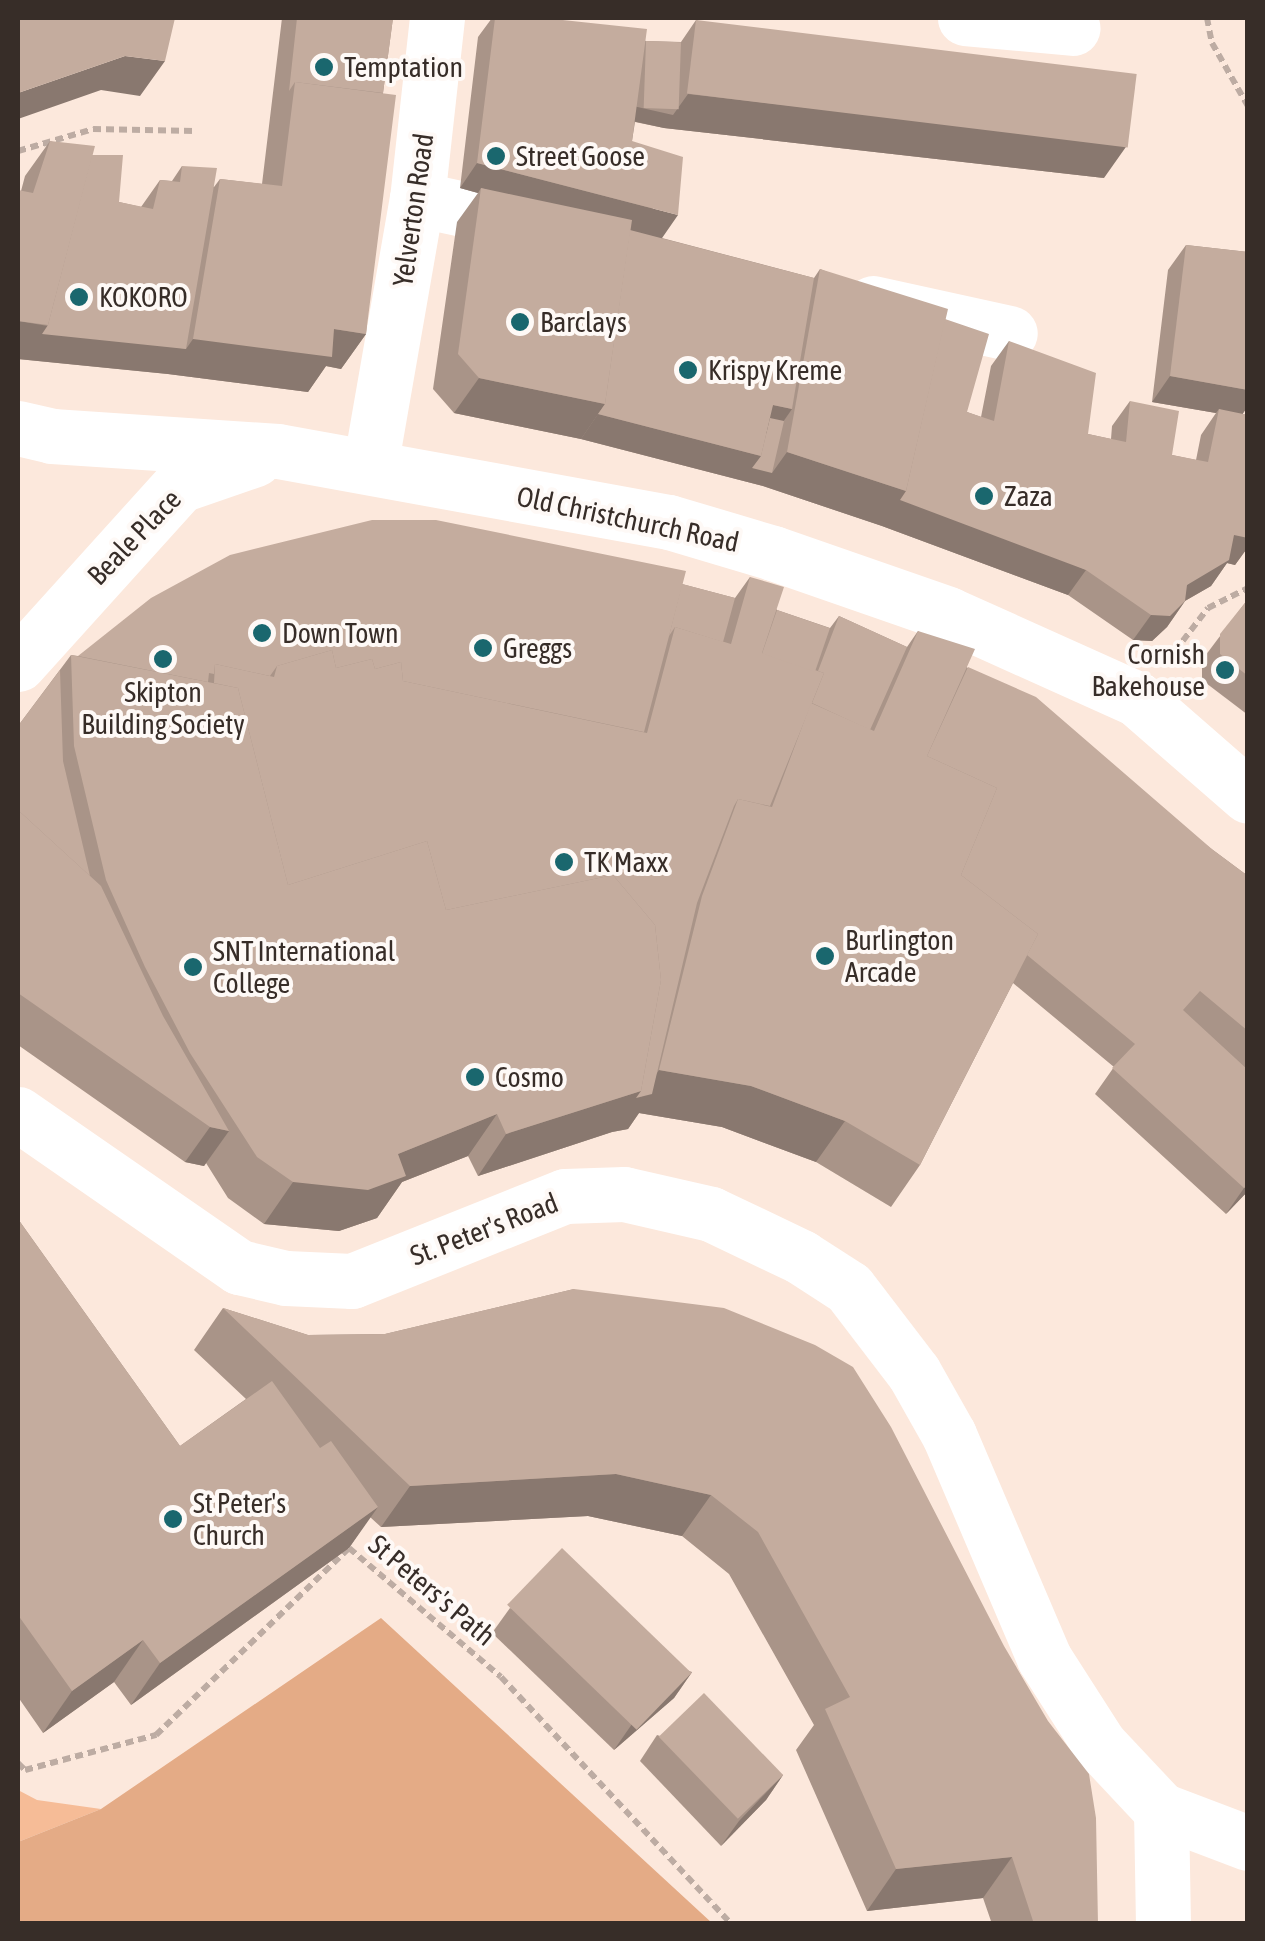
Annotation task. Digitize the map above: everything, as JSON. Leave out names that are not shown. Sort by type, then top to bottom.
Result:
[{"type":"street","name":"Yelverton Road","points":[[370,467],[418,199],[438,18]]},
{"type":"street","points":[[965,18],[1073,28]]},
{"type":"street","points":[[418,199],[582,235]]},
{"type":"street","points":[[828,296],[1010,333]]},
{"type":"street","name":"Old Christchurch Road","points":[[18,428],[52,436],[278,451],[669,522],[774,552],[948,614],[1137,699],[1245,789]]},
{"type":"street","name":"Beale Place","points":[[18,664],[180,485],[278,451]]},
{"type":"street","name":"St. Peter's Road","points":[[18,1114],[239,1267],[286,1278],[352,1282],[566,1196],[624,1194],[711,1214],[801,1257],[849,1288],[914,1373],[949,1435],[1044,1658],[1099,1744],[1162,1810]]},
{"type":"street","points":[[1163,1924],[1162,1810],[1248,1843]]},
{"type":"path","points":[[1207,18],[1212,43],[1248,106]]},
{"type":"path","points":[[18,151],[93,129],[195,131]]},
{"type":"path","points":[[1137,699],[1208,608],[1248,588]]},
{"type":"path","name":"St Peters's Path","points":[[18,1763],[24,1770],[156,1735],[348,1548],[501,1677],[731,1924]]},
{"type":"shaded area","points":[[381,1618],[712,1923],[18,1923],[18,1842],[101,1809]]},
{"type":"shaded area","points":[[18,1790],[37,1800],[101,1809],[18,1842]]},
{"type":"building","points":[[18,18],[175,18],[165,61],[125,56],[18,93]]},
{"type":"building","points":[[297,18],[393,18],[383,93],[295,82],[289,91]]},
{"type":"building","points":[[495,18],[544,18],[647,29],[632,141],[683,157],[678,215],[477,163]]},
{"type":"building","points":[[696,20],[1137,74],[1128,148],[687,93]]},
{"type":"building","points":[[646,41],[681,42],[679,109],[644,108]]},
{"type":"building","points":[[295,82],[396,95],[366,334],[334,329],[332,357],[193,339],[220,179],[282,186]]},
{"type":"building","points":[[50,141],[95,146],[48,325],[18,321],[18,190],[33,193]]},
{"type":"building","points":[[92,155],[123,155],[119,202],[153,209],[160,180],[180,182],[182,166],[217,168],[186,349],[42,334],[48,325]]},
{"type":"building","name":"Barclays","points":[[481,188],[632,220],[605,404],[479,378],[458,354]]},
{"type":"building","points":[[630,230],[814,278],[792,409],[773,405],[761,456],[598,414],[605,404]]},
{"type":"building","points":[[1186,245],[1248,252],[1248,390],[1170,376]]},
{"type":"building","points":[[820,269],[948,309],[906,491],[787,452]]},
{"type":"building","points":[[945,319],[989,334],[967,412],[994,421],[1009,341],[1096,373],[1088,434],[1126,442],[1130,401],[1179,411],[1172,455],[1208,462],[1219,409],[1248,415],[1248,538],[1234,535],[1229,560],[1187,585],[1185,601],[1170,616],[1151,615],[1086,570],[900,500],[906,491]]},
{"type":"building","points":[[770,418],[784,421],[772,473],[752,468],[761,456]]},
{"type":"building","points":[[372,520],[436,520],[686,571],[644,732],[403,681],[401,662],[375,669],[372,659],[336,668],[332,650],[277,666],[270,676],[215,664],[208,682],[78,656],[151,598],[230,555]]},
{"type":"building","points":[[750,577],[784,587],[762,653],[824,673],[770,806],[738,799],[734,806],[697,903],[652,1094],[636,1098],[641,1091],[661,980],[655,925],[613,875],[446,910],[427,841],[288,885],[238,688],[214,683],[215,664],[274,677],[277,666],[332,650],[336,668],[372,659],[375,669],[401,662],[403,681],[647,733],[675,627],[731,644]]},
{"type":"building","points":[[682,584],[735,598],[723,642],[675,627],[669,636]]},
{"type":"building","points":[[1248,599],[1248,676],[1220,654],[1220,634]]},
{"type":"building","points":[[777,610],[830,628],[815,672],[762,653]]},
{"type":"building","points":[[839,616],[907,647],[870,730],[812,703],[824,673],[818,671]]},
{"type":"building","name":"Burlington Arcade","points":[[918,631],[975,649],[927,756],[997,788],[961,875],[1038,934],[920,1165],[845,1121],[751,1086],[659,1070],[702,896],[738,799],[772,807],[811,703],[874,731]]},
{"type":"building","points":[[71,655],[238,688],[288,885],[427,841],[446,910],[613,875],[655,925],[661,980],[641,1091],[506,1134],[497,1114],[398,1154],[406,1176],[368,1190],[293,1182],[257,1157],[190,1053],[106,880],[74,746]]},
{"type":"building","points":[[968,667],[1036,697],[1248,876],[1248,1031],[1200,991],[1183,1010],[1248,1070],[1248,1185],[1244,1188],[1112,1068],[1135,1044],[1027,955],[1038,934],[961,875],[997,788],[927,756]]},
{"type":"building","points":[[60,670],[63,761],[90,876],[18,810],[18,726]]},
{"type":"building","points":[[18,810],[101,886],[163,1016],[229,1131],[210,1127],[18,993]]},
{"type":"building","name":"St Peter's Church","points":[[18,1219],[180,1446],[272,1381],[320,1448],[331,1441],[378,1507],[160,1663],[143,1640],[72,1691],[18,1615]]},
{"type":"building","points":[[574,1289],[724,1308],[815,1345],[853,1367],[891,1427],[1004,1646],[1048,1721],[1089,1774],[1096,1818],[1098,1924],[1034,1924],[1012,1857],[896,1869],[825,1709],[850,1697],[758,1532],[711,1495],[616,1474],[410,1486],[223,1308],[308,1335],[385,1334]]},
{"type":"building","points":[[562,1548],[691,1673],[637,1730],[507,1605]]},
{"type":"building","points":[[704,1693],[783,1775],[738,1819],[659,1737]]},
{"type":"place","name":"Temptation","points":[[324,67]]},
{"type":"place","name":"Street Goose","points":[[496,156]]},
{"type":"place","name":"KOKORO","points":[[79,297]]},
{"type":"place","name":"Barclays","points":[[520,322]]},
{"type":"place","name":"Krispy Kreme","points":[[688,370]]},
{"type":"place","name":"Zaza","points":[[984,496]]},
{"type":"place","name":"Down Town","points":[[262,633]]},
{"type":"place","name":"Greggs","points":[[483,648]]},
{"type":"place","name":"Skipton Building Society","points":[[163,659]]},
{"type":"place","name":"Cornish Bakehouse","points":[[1225,670]]},
{"type":"place","name":"TK Maxx","points":[[564,862]]},
{"type":"place","name":"Burlington Arcade","points":[[825,956]]},
{"type":"place","name":"SNT International College","points":[[193,967]]},
{"type":"place","name":"Cosmo","points":[[475,1077]]},
{"type":"place","name":"St Peter's Church","points":[[173,1519]]}]
